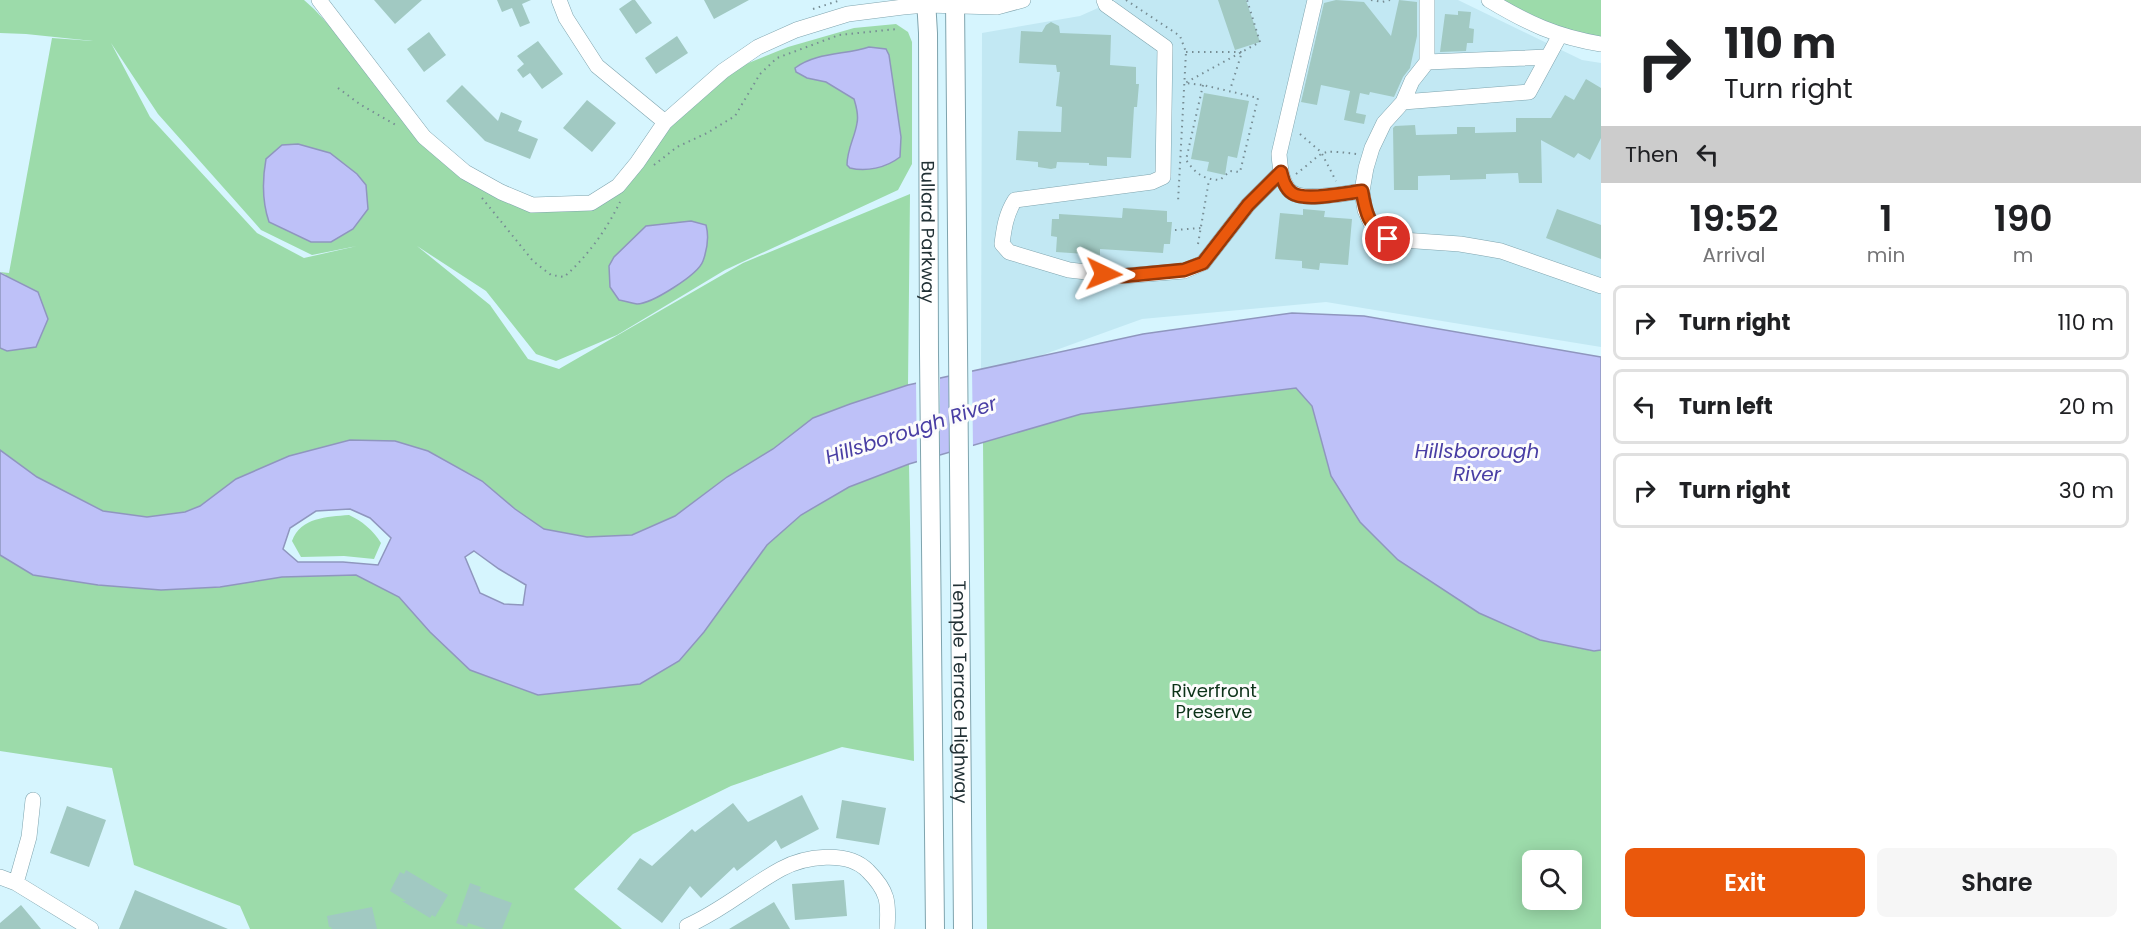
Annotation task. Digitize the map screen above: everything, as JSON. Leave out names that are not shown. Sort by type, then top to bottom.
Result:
[{"type":"main road","name":"Bullard Parkway","points":[[926,2],[930,466]]},
{"type":"main road","name":"Bullard Parkway","points":[[955,3],[960,455]]},
{"type":"main road","name":"Temple Terrace Highway","points":[[960,455],[963,929]]},
{"type":"main road","name":"Temple Terrace Highway","points":[[930,466],[934,929]]},
{"type":"street","points":[[319,0],[423,137],[465,172],[501,192],[532,205],[591,203],[618,186],[665,122],[723,71],[767,42],[796,30],[848,14],[926,2],[997,7],[1023,0]]},
{"type":"street","points":[[559,0],[566,18],[597,66],[665,122]]},
{"type":"street","points":[[1104,0],[1106,5],[1165,47],[1163,177],[1152,182],[1015,200],[1007,213],[1002,244],[1009,252],[1069,270],[1122,276],[1184,270],[1203,263],[1248,205],[1284,175]]},
{"type":"street","points":[[1315,0],[1279,154],[1285,184],[1290,192],[1308,197],[1362,191]]},
{"type":"street","points":[[1427,0],[1427,62],[1413,81],[1403,102],[1384,123],[1372,147],[1362,191],[1365,210],[1373,228],[1388,239],[1460,244],[1501,251],[1601,286]]},
{"type":"street","points":[[1489,0],[1522,19],[1560,35],[1601,44]]},
{"type":"street","points":[[1403,102],[1529,92],[1560,35]]},
{"type":"street","points":[[1427,62],[1548,57]]},
{"type":"street","points":[[16,883],[29,837],[33,800]]},
{"type":"street","points":[[687,926],[710,916],[782,868],[806,860],[828,857],[847,859],[866,868],[883,887],[888,905],[887,929]]},
{"type":"street","points":[[0,877],[16,883],[91,929]]},
{"type":"path","points":[[1186,160],[1199,176],[1209,180],[1220,180],[1230,171],[1240,172],[1258,98],[1203,84],[1185,83],[1260,42],[1247,0]]},
{"type":"path","points":[[1371,0],[1382,3],[1390,0]]},
{"type":"path","points":[[651,167],[677,147],[735,116],[760,74],[777,58],[839,35],[897,29]]},
{"type":"path","points":[[1186,52],[1242,52]]},
{"type":"path","points":[[1230,90],[1242,52]]},
{"type":"path","points":[[1186,160],[1203,84]]},
{"type":"path","points":[[338,88],[361,105],[396,125]]},
{"type":"path","points":[[1300,134],[1321,152],[1338,186]]},
{"type":"path","points":[[1284,175],[1298,173],[1321,152],[1329,150],[1362,155]]},
{"type":"path","points":[[1180,160],[1186,160]]},
{"type":"path","points":[[1198,244],[1209,180]]},
{"type":"path","points":[[477,194],[533,261],[551,275],[564,277],[578,264],[614,215],[623,197]]},
{"type":"path","points":[[1175,230],[1201,228]]},
{"type":"shaded area","points":[[1116,0],[1458,0],[1582,60],[1601,63],[1601,347],[1326,302],[1142,319],[981,377],[982,33],[1080,16]]},
{"type":"green space","points":[[0,0],[304,0],[480,188],[564,211],[643,165],[671,127],[698,98],[746,64],[788,47],[854,28],[896,24],[908,32],[912,42],[912,164],[898,190],[725,270],[617,335],[556,361],[536,354],[486,291],[417,246],[490,305],[528,359],[559,369],[743,263],[910,194],[908,385],[850,404],[727,477],[675,516],[632,535],[587,537],[544,529],[515,509],[482,481],[428,451],[350,440],[289,456],[236,479],[200,506],[185,512],[147,517],[103,511],[37,477],[0,450],[0,348],[7,351],[6,275],[0,272],[9,273],[52,38],[93,41],[0,33]],"holes":[[[111,43],[158,114],[261,230],[312,255],[357,246],[304,258],[257,233],[150,117]]]},
{"type":"green space","points":[[1501,0],[1601,0],[1601,37],[1560,29]]},
{"type":"green space","name":"Riverfront Preserve","points":[[1296,388],[1312,406],[1331,476],[1360,522],[1398,560],[1479,613],[1540,640],[1593,651],[1601,650],[1601,929],[987,929],[983,442],[1081,414]]},
{"type":"green space","points":[[909,464],[914,761],[842,747],[731,786],[633,834],[574,889],[622,929],[250,929],[240,906],[134,865],[112,768],[0,751],[0,555],[33,575],[98,585],[161,590],[220,587],[282,577],[356,575],[399,597],[430,632],[470,670],[538,695],[640,684],[679,661],[704,632],[767,545],[801,515],[849,487]]},
{"type":"green space","points":[[349,515],[367,526],[381,543],[374,559],[344,556],[301,557],[292,541],[302,527],[316,520]]},
{"type":"water","points":[[869,47],[886,49],[889,55],[901,137],[900,157],[882,166],[856,169],[847,165],[858,120],[854,99],[826,82],[807,78],[796,72],[795,68],[822,56]]},
{"type":"water","points":[[298,144],[330,153],[357,174],[366,185],[368,209],[353,229],[331,242],[311,242],[269,222],[263,191],[266,159],[282,145]]},
{"type":"water","points":[[691,221],[706,225],[707,229],[706,252],[703,261],[693,274],[673,288],[644,303],[637,304],[619,300],[610,287],[609,266],[614,257],[646,226]]},
{"type":"water","points":[[0,273],[38,292],[48,319],[36,347],[7,351],[0,348]]},
{"type":"water","name":"Hillsborough River","points":[[1292,313],[1364,316],[1601,357],[1601,650],[1594,651],[1540,640],[1479,613],[1398,560],[1360,522],[1331,476],[1312,406],[1296,388],[1081,414],[909,464],[849,487],[801,515],[767,545],[704,632],[679,661],[640,684],[538,695],[470,670],[430,632],[399,597],[356,575],[282,577],[220,587],[161,590],[98,585],[33,575],[0,555],[0,450],[37,477],[103,511],[147,517],[185,512],[200,506],[236,479],[289,456],[350,440],[395,441],[428,451],[482,481],[515,509],[544,529],[587,537],[632,535],[675,516],[727,477],[773,449],[813,418],[908,385],[1143,334]],"holes":[[[350,509],[370,518],[391,538],[378,565],[298,562],[283,549],[290,528],[316,511]],[[474,551],[526,585],[523,605],[504,604],[480,593],[465,557]]]},
{"type":"pier","points":[[972,368],[973,449],[949,456],[949,373]]},
{"type":"pier","points":[[940,375],[940,458],[917,465],[916,380]]},
{"type":"building","points":[[374,0],[422,0],[395,24]]},
{"type":"building","points":[[497,0],[531,0],[522,4],[530,23],[520,27],[512,8],[502,12]]},
{"type":"building","points":[[635,0],[652,23],[636,34],[619,9]]},
{"type":"building","points":[[704,0],[749,0],[714,19]]},
{"type":"building","points":[[1218,0],[1246,0],[1260,42],[1235,50]]},
{"type":"building","points":[[1336,0],[1364,2],[1391,36],[1399,0],[1417,2],[1417,36],[1410,68],[1394,97],[1370,92],[1369,95],[1360,93],[1356,113],[1366,115],[1364,124],[1344,120],[1350,91],[1321,85],[1317,105],[1301,102],[1324,3]]},
{"type":"building","points":[[1458,11],[1471,12],[1469,28],[1474,29],[1473,43],[1467,43],[1466,51],[1440,52],[1445,14],[1458,15]]},
{"type":"building","points":[[1051,22],[1059,26],[1060,33],[1111,35],[1110,65],[1136,67],[1136,84],[1139,84],[1137,107],[1134,107],[1131,158],[1107,157],[1107,166],[1057,162],[1056,168],[1051,169],[1038,167],[1038,162],[1016,160],[1018,131],[1061,132],[1062,107],[1056,106],[1060,72],[1057,72],[1056,65],[1019,63],[1021,31],[1042,32]]},
{"type":"building","points":[[429,32],[446,55],[424,72],[407,49]]},
{"type":"building","points":[[677,36],[688,53],[656,74],[645,58]]},
{"type":"building","points":[[538,41],[563,74],[542,89],[530,73],[523,78],[517,70],[524,64],[517,56]]},
{"type":"building","points":[[1586,79],[1601,88],[1601,138],[1590,160],[1578,153],[1574,158],[1541,140],[1542,183],[1519,183],[1518,173],[1486,174],[1486,179],[1450,180],[1450,175],[1418,176],[1418,190],[1394,190],[1393,128],[1395,126],[1415,125],[1416,135],[1457,134],[1457,127],[1475,127],[1475,133],[1516,132],[1516,118],[1551,118],[1565,95],[1574,100]]},
{"type":"building","points":[[462,85],[498,121],[501,112],[522,121],[518,131],[538,139],[530,159],[485,141],[446,101]]},
{"type":"building","points":[[1204,93],[1249,101],[1237,158],[1228,156],[1225,175],[1207,171],[1209,162],[1191,159]]},
{"type":"building","points":[[587,100],[616,123],[592,152],[563,128]]},
{"type":"building","points":[[1123,208],[1167,211],[1167,222],[1172,222],[1170,244],[1164,244],[1163,253],[1100,249],[1100,255],[1056,252],[1057,237],[1051,236],[1052,219],[1059,219],[1059,214],[1122,218]]},
{"type":"building","points":[[1303,209],[1325,211],[1324,217],[1352,219],[1348,265],[1320,263],[1319,270],[1302,268],[1302,261],[1275,259],[1280,213],[1303,215]]},
{"type":"building","points":[[1557,209],[1601,225],[1601,259],[1546,238]]},
{"type":"building","points":[[802,795],[819,829],[781,849],[776,840],[737,871],[734,867],[701,898],[690,886],[662,923],[617,889],[640,858],[652,866],[692,829],[695,832],[733,803],[748,822]]},
{"type":"building","points":[[842,800],[886,808],[879,845],[836,838]]},
{"type":"building","points":[[67,806],[106,820],[89,867],[50,853]]},
{"type":"building","points":[[406,870],[448,895],[435,917],[432,915],[430,918],[390,891],[400,872],[404,874]]},
{"type":"building","points":[[844,880],[847,916],[795,920],[792,884]]},
{"type":"building","points":[[470,883],[481,887],[479,891],[512,903],[502,929],[486,929],[468,923],[467,927],[456,923]]},
{"type":"building","points":[[135,890],[228,929],[119,929]]},
{"type":"building","points":[[774,902],[790,929],[729,929]]},
{"type":"building","points":[[21,905],[41,929],[0,929],[0,923]]},
{"type":"building","points":[[372,907],[377,929],[332,929],[329,927],[327,916]]},
{"type":"route","points":[[1104,274],[1122,276],[1184,270],[1203,263],[1248,205],[1281,172],[1290,192],[1298,196],[1362,191],[1365,210],[1373,228],[1388,239]]}]
